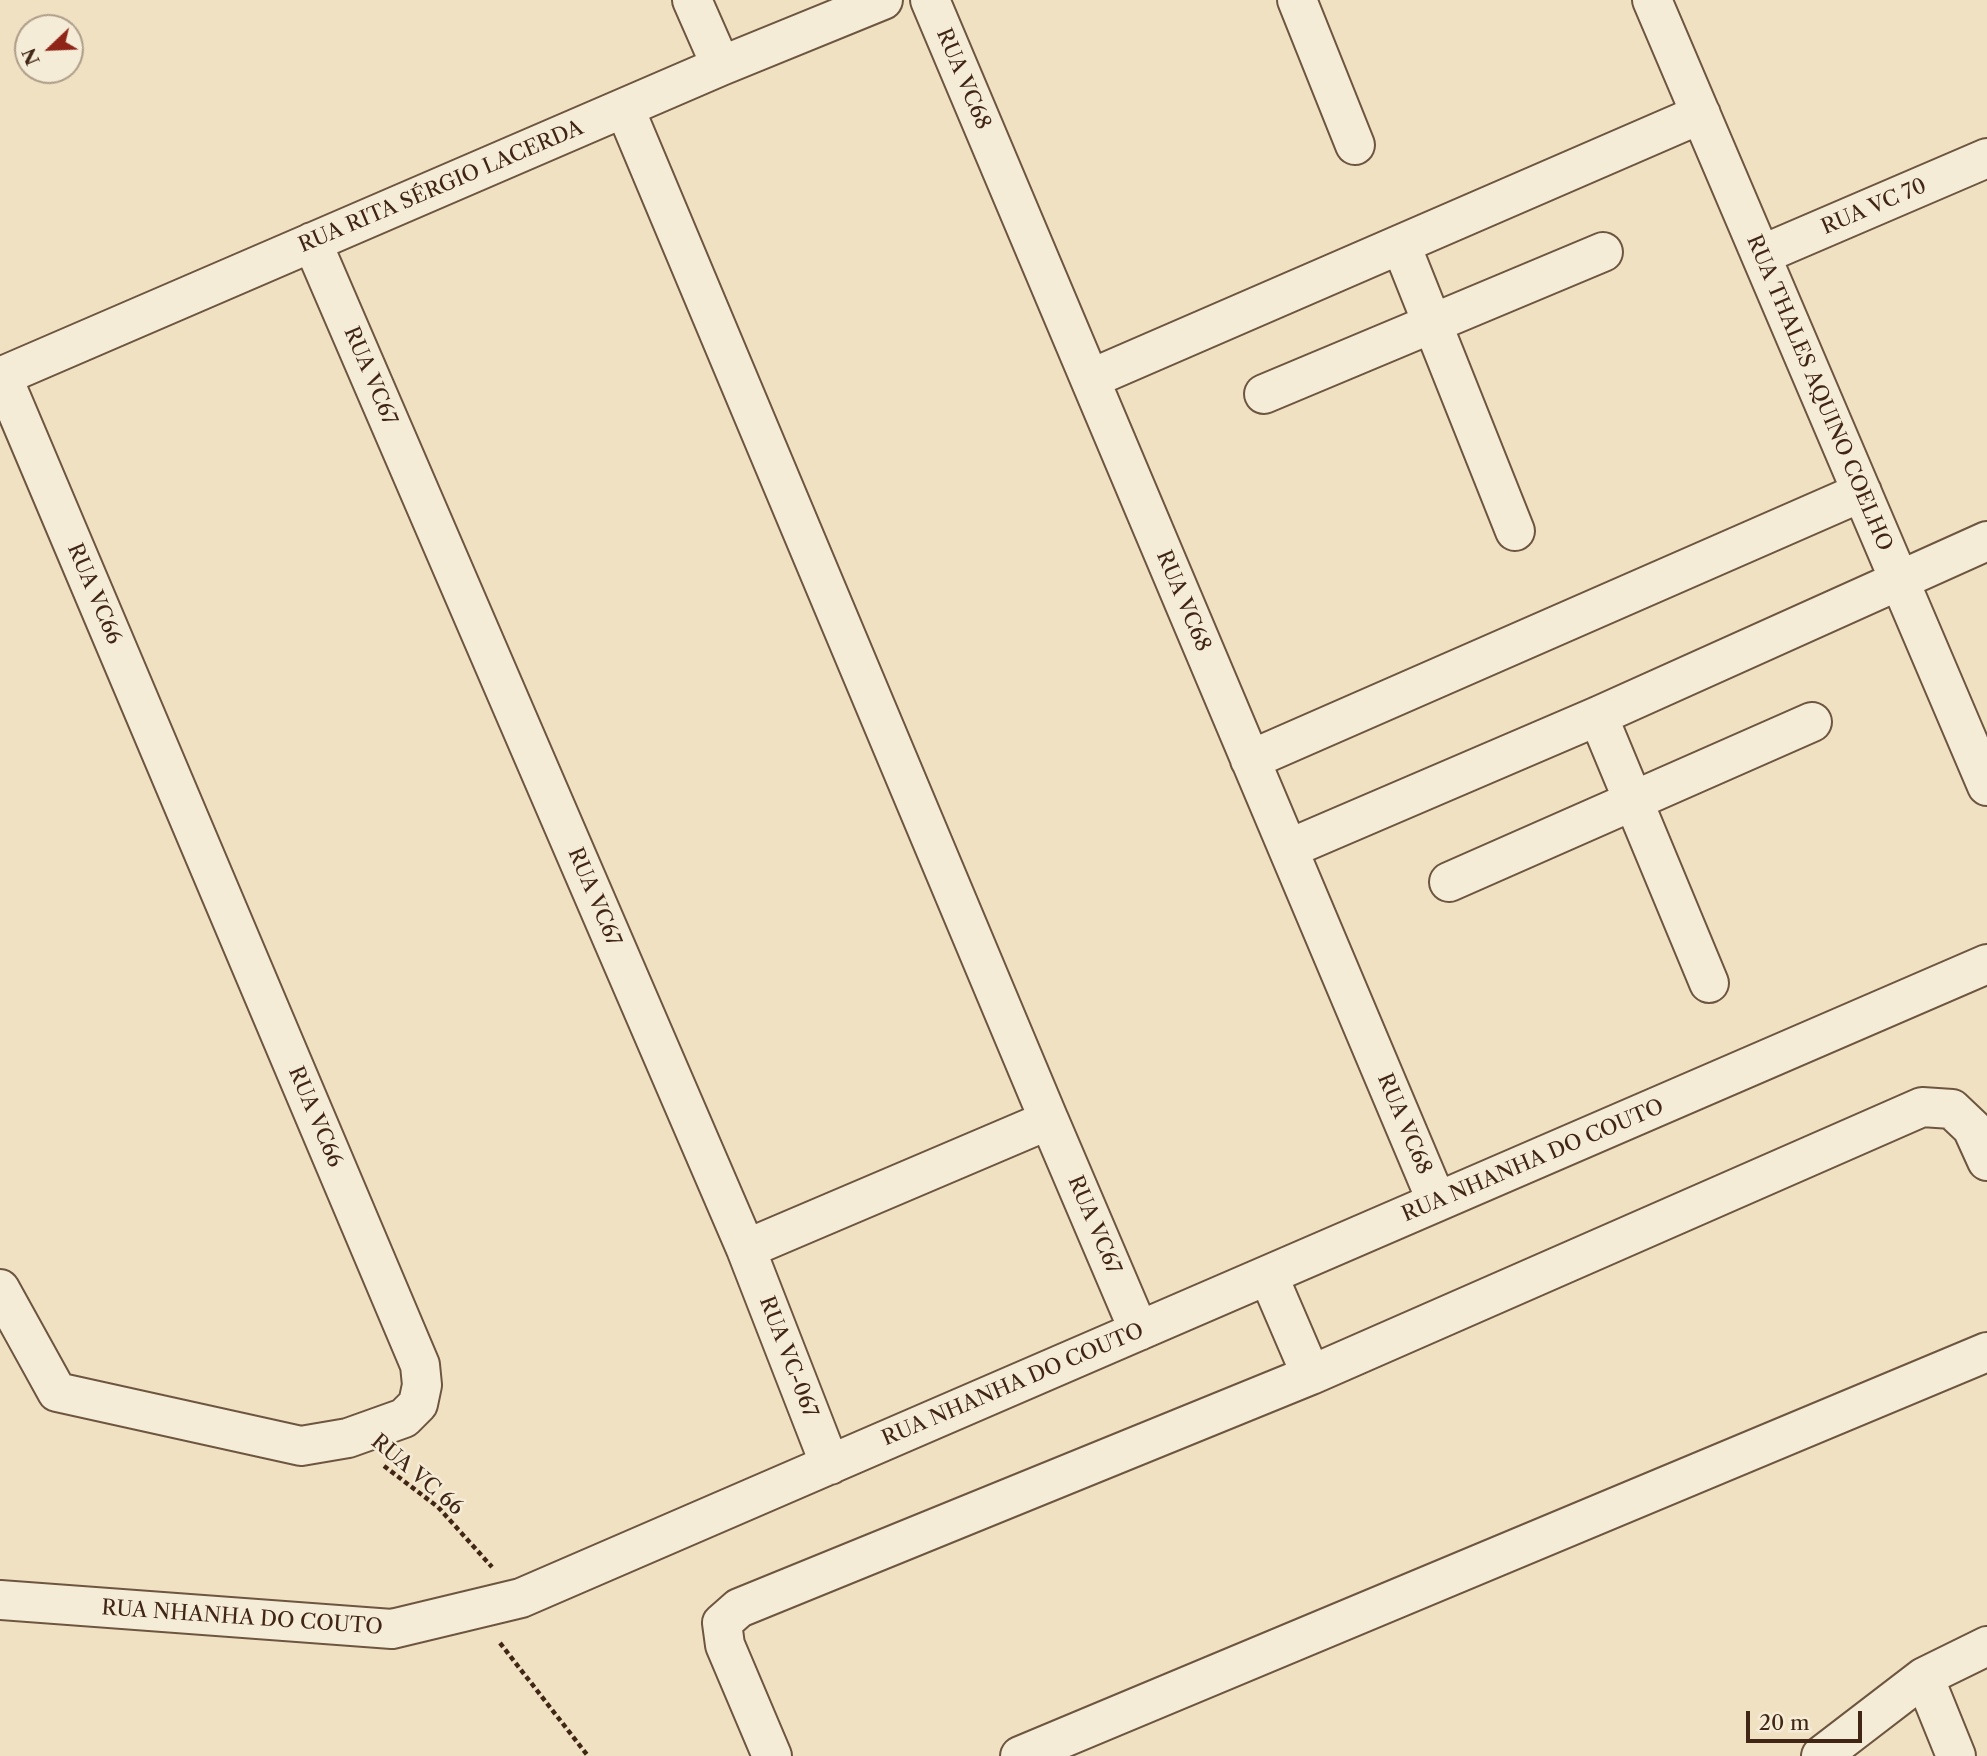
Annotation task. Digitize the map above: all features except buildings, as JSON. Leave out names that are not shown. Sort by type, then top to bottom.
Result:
[{"type":"street","points":[[692,0],[721,66]]},
{"type":"street","name":"RUA RITA SÉRGIO LACERDA","points":[[1,377],[721,66],[883,0]]},
{"type":"street","name":"RUA VC68","points":[[930,0],[1437,1202]]},
{"type":"street","points":[[1297,0],[1354,145]]},
{"type":"street","name":"RUA THALES AQUINO COELHO","points":[[1652,0],[1987,786]]},
{"type":"street","name":"RUA VC67","points":[[625,109],[1139,1331]]},
{"type":"street","points":[[1090,379],[1701,114]]},
{"type":"street","name":"RUA VC 70","points":[[1760,255],[1987,159]]},
{"type":"street","name":"RUA VC67","points":[[312,242],[746,1249]]},
{"type":"street","points":[[1401,245],[1514,531]]},
{"type":"street","points":[[1264,394],[1603,251]]},
{"type":"street","name":"RUA VC66","points":[[0,1289],[57,1392],[301,1446],[348,1438],[404,1418],[418,1404],[422,1385],[420,1365],[1,377]]},
{"type":"street","points":[[1250,760],[1862,492]]},
{"type":"street","points":[[1288,849],[1598,716],[1987,541]]},
{"type":"street","points":[[1598,716],[1709,983]]},
{"type":"street","points":[[1448,882],[1812,722]]},
{"type":"street","name":"RUA NHANHA DO COUTO","points":[[0,1600],[392,1629],[521,1598],[1987,964]]},
{"type":"street","points":[[772,1756],[725,1645],[722,1623],[739,1608],[1311,1375],[1922,1107],[1952,1109],[1972,1128],[1987,1161]]},
{"type":"street","points":[[746,1249],[1049,1120]]},
{"type":"street","name":"RUA VC-067","points":[[746,1249],[830,1465]]},
{"type":"street","points":[[1268,1275],[1311,1375]]},
{"type":"street","points":[[1020,1756],[1987,1352]]},
{"type":"street","points":[[1821,1756],[1924,1677],[1987,1646]]},
{"type":"street","points":[[1924,1677],[1956,1756]]},
{"type":"path","name":"RUA VC 66","points":[[348,1438],[438,1507],[521,1598]]},
{"type":"path","points":[[474,1609],[588,1756]]}]
